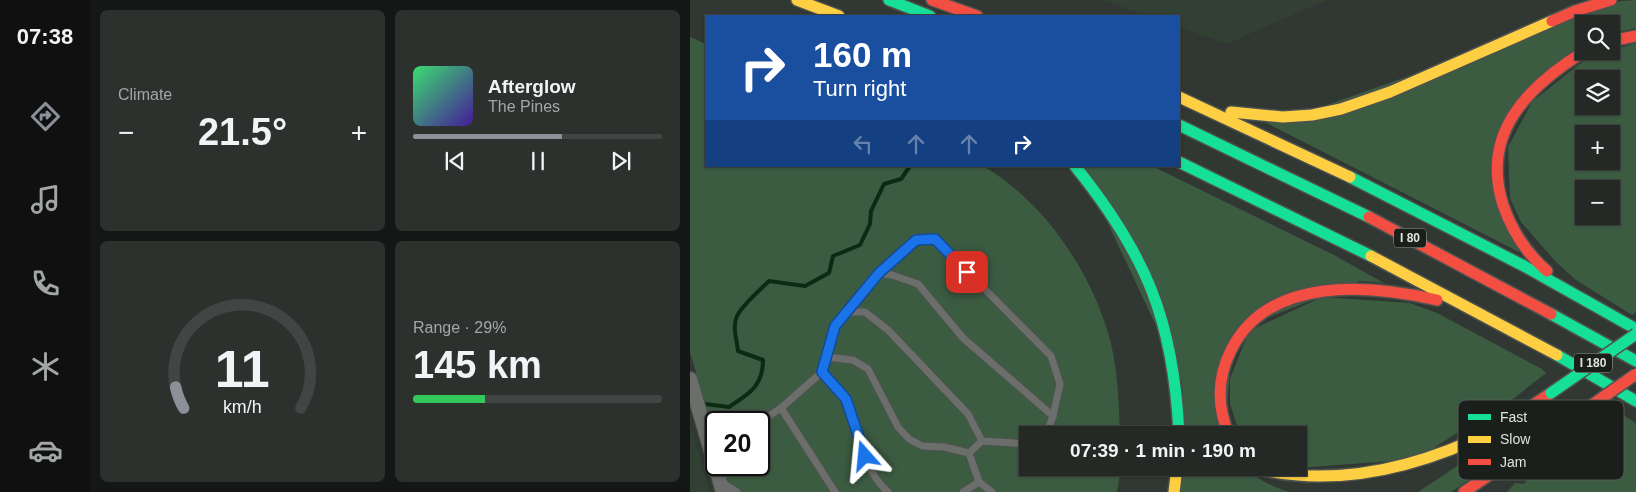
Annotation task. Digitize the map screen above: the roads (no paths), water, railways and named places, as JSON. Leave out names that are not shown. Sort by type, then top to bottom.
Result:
[{"type":"highway","points":[[797,0],[836,15]]},
{"type":"highway","points":[[889,0],[927,15]]},
{"type":"highway","points":[[932,0],[975,15]]},
{"type":"highway","points":[[1180,97],[1228,112],[1253,116],[1302,115],[1341,109],[1390,92],[1574,11],[1611,0]]},
{"type":"highway","points":[[784,3],[812,15]]},
{"type":"highway","points":[[1620,40],[1636,36]]},
{"type":"highway","points":[[1575,57],[1549,74],[1519,106],[1501,140],[1496,175],[1503,208],[1521,243],[1539,265],[1579,296]]},
{"type":"highway","points":[[1180,97],[1395,198],[1579,296],[1636,329]]},
{"type":"highway","name":"I 80","points":[[1180,125],[1336,200],[1455,261],[1636,362]]},
{"type":"highway","name":"I 80","points":[[1180,162],[1301,221],[1504,326],[1636,401]]},
{"type":"highway","points":[[1077,167],[1097,191],[1130,241],[1159,304],[1170,343],[1176,375],[1179,426]]},
{"type":"highway","points":[[1226,426],[1219,400],[1221,376],[1226,356],[1233,341],[1250,320],[1279,302],[1318,292],[1344,290],[1403,293],[1459,306],[1504,326]]},
{"type":"highway","name":"I 180","points":[[1538,400],[1636,334]]},
{"type":"highway","name":"I 180","points":[[1599,400],[1636,374]]},
{"type":"highway","points":[[1393,479],[1458,449]]},
{"type":"highway","name":"I 180","points":[[1450,462],[1458,456]]},
{"type":"highway","points":[[1174,492],[1176,476]]},
{"type":"highway","points":[[1265,476],[1284,485]]},
{"type":"highway","name":"I 180","points":[[1464,492],[1481,480]]},
{"type":"highway","points":[[1485,492],[1495,480]]},
{"type":"street","points":[[690,379],[705,418]]},
{"type":"lane","points":[[770,415],[781,408],[822,372],[835,326],[879,273],[916,240],[935,239],[1051,356],[1060,384],[1049,426]]},
{"type":"lane","points":[[879,273],[892,275],[918,284],[963,338],[1053,416]]},
{"type":"lane","points":[[847,312],[865,312],[888,330],[968,414],[982,441]]},
{"type":"lane","points":[[826,358],[853,360],[868,369],[898,427],[909,438],[922,446],[944,447],[969,453]]},
{"type":"lane","points":[[822,372],[846,399],[868,467],[880,486],[888,492]]},
{"type":"lane","points":[[781,408],[835,492]]},
{"type":"lane","points":[[969,453],[982,441],[1019,443]]},
{"type":"lane","points":[[969,453],[979,482],[992,492]]},
{"type":"lane","points":[[963,492],[979,482]]},
{"type":"lane","points":[[722,487],[737,492]]},
{"type":"waterway","points":[[705,404],[729,407],[748,394],[760,377],[763,360],[738,351],[735,325],[737,316],[743,307],[769,281],[805,286],[829,273],[833,256],[860,245],[870,224],[871,211],[884,184],[901,179],[909,167]]}]
